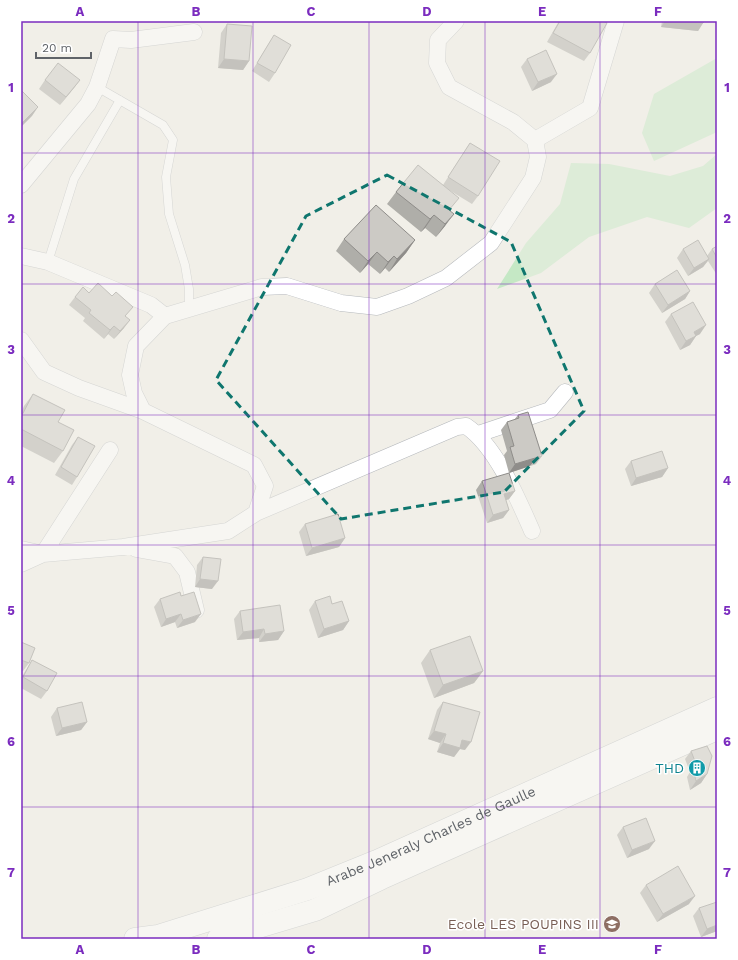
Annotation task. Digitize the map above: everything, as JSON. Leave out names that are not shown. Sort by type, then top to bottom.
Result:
[{"type":"street","points":[[143,411],[134,394],[130,375],[136,346],[165,316],[262,287],[287,286],[341,303],[377,306],[408,296],[446,278],[491,243],[533,178],[538,157],[535,140],[513,122],[449,87],[437,62],[438,40],[456,21]]},
{"type":"street","points":[[535,140],[590,108],[616,21]]},
{"type":"street","points":[[21,185],[88,104],[96,87],[113,39],[131,40],[194,32]]},
{"type":"street","points":[[21,256],[48,262],[152,305],[165,316]]},
{"type":"street","points":[[21,340],[44,372],[79,388],[143,411],[254,465],[265,486],[256,513]]},
{"type":"street","points":[[478,434],[550,410],[565,392]]},
{"type":"street","points":[[21,549],[43,554],[123,547],[228,531],[256,513],[456,426],[466,426],[478,434],[513,487],[532,532]]},
{"type":"street","points":[[21,564],[43,554],[110,450]]},
{"type":"street","points":[[123,547],[175,556],[187,572],[196,610]]},
{"type":"street","name":"Arabe Jeneraly Charles de Gaulle","points":[[135,939],[158,936],[315,886],[377,861],[717,708]]},
{"type":"street","name":"Arabe Jeneraly Charles de Gaulle","points":[[218,939],[315,910],[382,878],[717,728]]},
{"type":"lane","points":[[96,87],[163,125],[173,140],[166,177],[169,214],[185,265],[189,289],[189,308]]},
{"type":"lane","points":[[48,262],[74,179],[120,100]]},
{"type":"highlighted area","points":[[387,175],[511,242],[584,411],[504,492],[341,519],[216,380],[306,216]]},
{"type":"green space","points":[[717,58],[717,132],[654,161],[642,133],[654,94]]},
{"type":"green space","points":[[717,154],[717,208],[689,228],[647,217],[589,237],[541,273],[497,289],[526,243],[560,204],[571,163],[609,164],[670,176],[703,166]]},
{"type":"building","points":[[560,21],[603,21],[607,23],[590,53],[553,33]]},
{"type":"building","points":[[690,21],[704,21],[703,23]]},
{"type":"building","points":[[227,24],[252,26],[249,61],[224,59]]},
{"type":"building","points":[[274,35],[291,45],[275,73],[257,63]]},
{"type":"building","points":[[546,50],[557,74],[538,82],[527,59]]},
{"type":"building","points":[[58,63],[80,80],[66,97],[45,80]]},
{"type":"building","points":[[21,90],[38,107],[21,124]]},
{"type":"building","points":[[470,143],[500,161],[478,196],[448,177]]},
{"type":"building","points":[[418,165],[459,198],[449,210],[454,214],[445,224],[434,215],[430,219],[396,192]]},
{"type":"building","points":[[376,205],[415,240],[397,259],[394,256],[388,262],[377,252],[368,261],[344,239]]},
{"type":"building","points":[[698,240],[709,259],[694,268],[683,249]]},
{"type":"building","points":[[717,246],[717,258],[712,249]]},
{"type":"building","points":[[677,270],[690,291],[668,305],[655,284]]},
{"type":"building","points":[[98,283],[112,296],[116,292],[133,307],[125,316],[130,320],[120,331],[114,326],[110,330],[89,313],[91,310],[75,297],[83,287],[89,293]]},
{"type":"building","points":[[693,302],[706,325],[694,332],[696,336],[686,341],[671,314]]},
{"type":"building","points":[[33,394],[65,410],[58,422],[74,430],[63,451],[21,429],[21,417]]},
{"type":"building","points":[[528,412],[542,456],[515,464],[510,447],[514,446],[507,422],[519,418],[518,415]]},
{"type":"building","points":[[78,437],[95,446],[77,477],[61,467]]},
{"type":"building","points":[[662,451],[668,468],[636,478],[631,461]]},
{"type":"building","points":[[509,473],[515,491],[504,494],[509,510],[493,515],[482,481]]},
{"type":"building","points":[[338,514],[345,538],[312,548],[305,524]]},
{"type":"building","points":[[203,557],[221,559],[218,581],[200,579]]},
{"type":"building","points":[[180,592],[181,596],[194,592],[201,614],[183,620],[181,614],[166,619],[160,599]]},
{"type":"building","points":[[330,596],[332,604],[342,601],[349,621],[324,629],[315,601]]},
{"type":"building","points":[[280,605],[284,631],[265,634],[264,629],[243,632],[240,611]]},
{"type":"building","points":[[470,636],[483,671],[443,685],[430,650]]},
{"type":"building","points":[[21,642],[35,648],[29,663],[21,660]]},
{"type":"building","points":[[32,660],[57,673],[47,691],[23,677]]},
{"type":"building","points":[[82,702],[87,722],[62,728],[57,708]]},
{"type":"building","points":[[443,702],[480,712],[471,742],[462,740],[460,748],[443,743],[446,734],[434,731]]},
{"type":"building","points":[[707,746],[712,756],[707,774],[696,781],[693,769],[696,764],[691,751]]},
{"type":"building","points":[[646,818],[655,841],[632,850],[623,827]]},
{"type":"building","points":[[678,866],[695,896],[663,914],[646,885]]},
{"type":"building","points":[[717,902],[717,925],[707,929],[699,908]]},
{"type":"place","name":"THD","points":[[697,768]]},
{"type":"place","name":"Ecole LES POUPINS III","points":[[612,924]]}]
